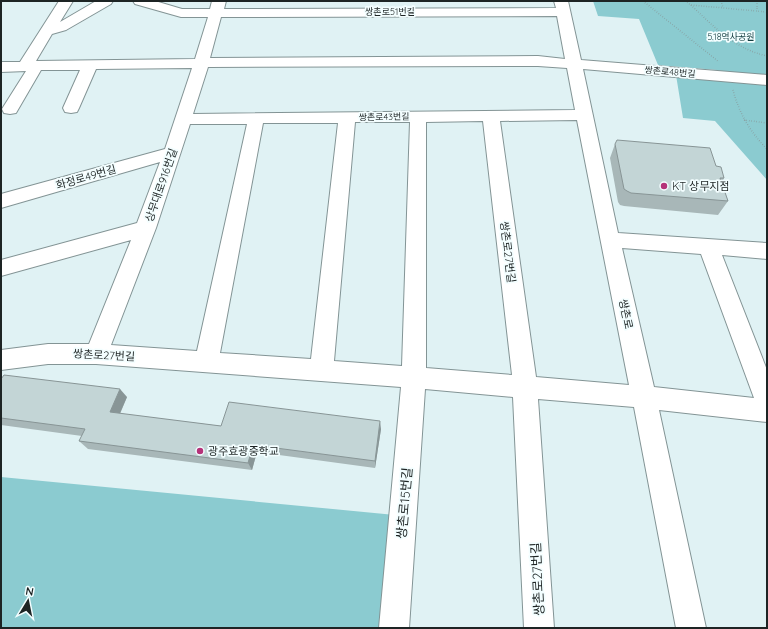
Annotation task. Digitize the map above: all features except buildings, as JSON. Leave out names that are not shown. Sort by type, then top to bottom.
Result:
[{"type":"street","points":[[10,109],[48,31],[66,1]]},
{"type":"street","points":[[48,31],[61,27],[106,1]]},
{"type":"street","points":[[140,1],[174,12],[218,7]]},
{"type":"street","name":"쌍촌로51번길","points":[[218,7],[562,7]]},
{"type":"street","name":"상무대로916번길","points":[[96,354],[146,228],[184,119],[218,7]]},
{"type":"street","name":"쌍촌로","points":[[562,7],[691,628]]},
{"type":"street","name":"쌍촌로48번길","points":[[1,66],[538,61],[767,80]]},
{"type":"street","points":[[71,108],[90,65]]},
{"type":"street","name":"쌍촌로43번길","points":[[184,119],[584,115]]},
{"type":"street","name":"쌍촌로27번길","points":[[491,116],[525,387],[540,628]]},
{"type":"street","points":[[321,370],[348,117]]},
{"type":"street","points":[[414,378],[418,117]]},
{"type":"street","points":[[207,361],[256,118]]},
{"type":"street","name":"화정로49번길","points":[[1,201],[172,153]]},
{"type":"street","points":[[1,268],[146,228]]},
{"type":"street","points":[[610,240],[767,251]]},
{"type":"street","points":[[709,247],[767,401]]},
{"type":"street","name":"쌍촌로27번길","points":[[1,360],[48,354],[96,354],[207,361],[644,397],[767,411]]},
{"type":"street","name":"쌍촌로15번길","points":[[394,628],[414,378]]},
{"type":"path","points":[[685,1],[730,41],[744,49],[767,56]]},
{"type":"path","points":[[720,1],[723,8]]},
{"type":"path","points":[[757,1],[757,11]]},
{"type":"path","points":[[691,5],[767,12]]},
{"type":"path","points":[[743,120],[767,123]]},
{"type":"green space","name":"5.18역사공원","points":[[593,1],[767,1],[767,180],[715,121],[683,118],[676,75],[720,78],[717,70],[658,65],[639,19],[598,16]]},
{"type":"green space","points":[[1,477],[395,515],[385,628],[1,628]]},
{"type":"place","name":"KT 상무지점","points":[[664,186]]},
{"type":"place","name":"광주효광중학교","points":[[200,451]]}]
